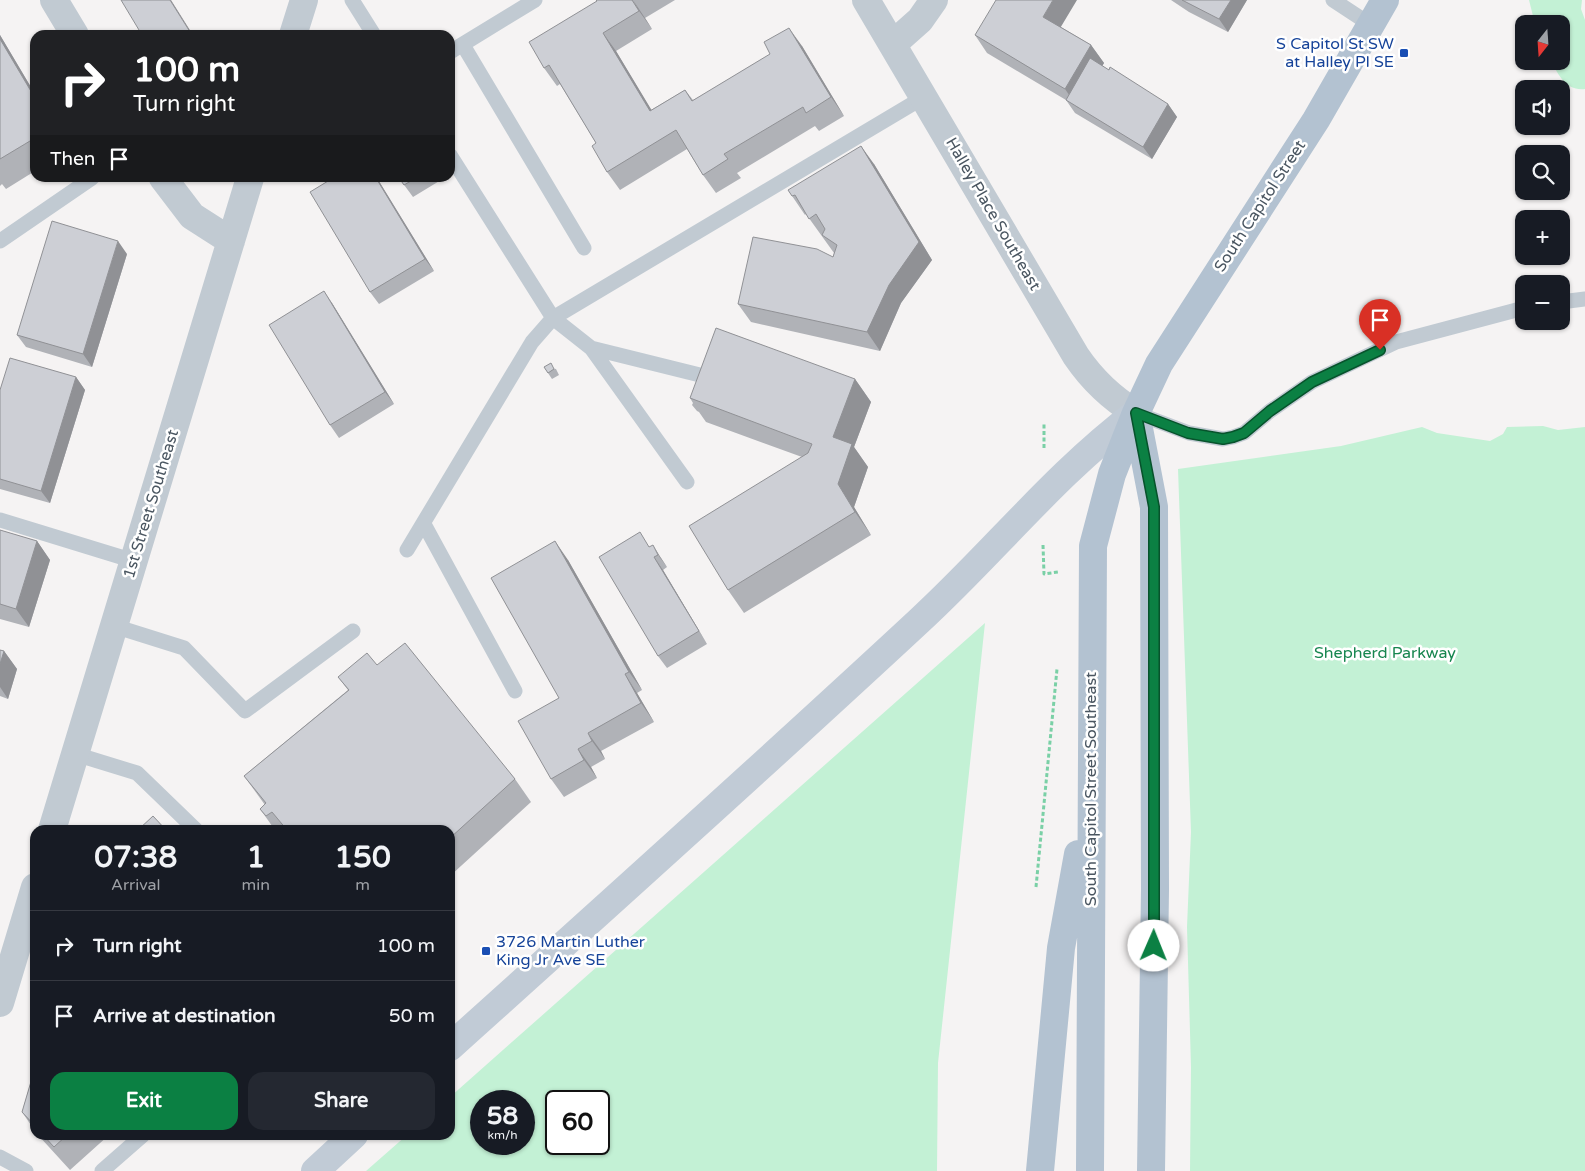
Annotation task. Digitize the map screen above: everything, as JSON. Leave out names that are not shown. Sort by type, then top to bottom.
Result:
[{"type":"main road","name":"South Capitol Street","points":[[1136,413],[1173,340],[1316,120],[1385,0]]},
{"type":"main road","name":"South Capitol Street Southeast","points":[[1090,1171],[1090,784],[1093,546],[1112,474],[1136,413]]},
{"type":"main road","points":[[455,1043],[887,651],[945,597],[1050,487],[1090,450],[1136,413],[1154,507],[1155,880],[1151,1171]]},
{"type":"main road","points":[[1040,1171],[1061,948],[1090,784]]},
{"type":"main road","points":[[315,1171],[349,1140]]},
{"type":"street","points":[[54,0],[72,30]]},
{"type":"street","points":[[295,30],[304,0]]},
{"type":"street","name":"Halley Place Southeast","points":[[866,0],[1076,356],[1092,379],[1114,400],[1136,413]]},
{"type":"street","points":[[893,44],[920,20],[934,0]]},
{"type":"street","points":[[166,182],[192,216],[231,241]]},
{"type":"street","name":"1st Street Southeast","points":[[54,825],[249,182]]},
{"type":"street","points":[[0,1003],[30,904]]},
{"type":"lane","points":[[352,0],[371,30]]},
{"type":"lane","points":[[535,0],[456,49],[584,248]]},
{"type":"lane","points":[[1333,0],[1371,25]]},
{"type":"lane","points":[[407,550],[532,342],[553,318],[924,97]]},
{"type":"lane","points":[[455,163],[553,318],[591,348],[687,482]]},
{"type":"lane","points":[[0,240],[86,182]]},
{"type":"lane","points":[[1570,301],[1585,299]]},
{"type":"lane","points":[[1136,413],[1188,433],[1223,439],[1233,437],[1244,433],[1270,411],[1312,382],[1396,342],[1515,310]]},
{"type":"lane","points":[[591,348],[712,378]]},
{"type":"lane","points":[[0,520],[134,561]]},
{"type":"lane","points":[[424,524],[515,691]]},
{"type":"lane","points":[[114,626],[184,648],[245,711],[353,631]]},
{"type":"lane","points":[[75,754],[137,773],[191,825]]},
{"type":"lane","points":[[102,1171],[137,1140]]},
{"type":"lane","points":[[0,1157],[26,1171]]},
{"type":"path","points":[[1043,560],[1044,574],[1058,572],[1061,580]]},
{"type":"path","points":[[1035,897],[1058,660]]},
{"type":"green space","points":[[1529,0],[1582,0],[1581,9],[1585,20],[1585,89],[1570,86],[1570,80],[1563,80],[1556,70],[1570,70],[1570,15],[1533,15]]},
{"type":"green space","name":"Shepherd Parkway","points":[[1543,426],[1558,430],[1585,427],[1585,1171],[1190,1171],[1191,1067],[1187,927],[1191,832],[1178,469],[1341,446],[1422,427],[1437,433],[1490,441],[1503,434],[1507,427]]},
{"type":"green space","points":[[985,623],[938,1063],[937,1171],[366,1171],[401,1140],[455,1140],[455,1093]]},
{"type":"building","points":[[121,0],[170,0],[189,30],[139,30]]},
{"type":"building","points":[[596,0],[632,0],[639,11],[603,33],[650,111],[685,90],[692,101],[770,54],[764,42],[789,28],[831,97],[806,113],[803,107],[724,154],[728,159],[703,175],[676,130],[607,172],[592,146],[596,143],[549,65],[544,68],[529,42]]},
{"type":"building","points":[[996,0],[1053,0],[1043,17],[1091,45],[1065,89],[975,35]]},
{"type":"building","points":[[1182,0],[1231,0],[1219,19]]},
{"type":"building","points":[[0,39],[30,90],[30,141],[0,159]]},
{"type":"building","points":[[1090,58],[1109,70],[1110,67],[1168,104],[1143,147],[1066,100]]},
{"type":"building","points":[[861,146],[919,242],[889,285],[867,332],[738,304],[753,237],[817,249],[833,257],[837,245],[822,235],[825,229],[816,214],[809,219],[795,195],[792,196],[788,190]]},
{"type":"building","points":[[326,182],[378,182],[425,259],[370,292],[310,192]]},
{"type":"building","points":[[52,221],[118,241],[83,354],[17,335]]},
{"type":"building","points":[[324,291],[385,392],[330,425],[269,325]]},
{"type":"building","points":[[716,328],[855,379],[833,437],[852,444],[838,484],[855,512],[728,590],[689,526],[808,453],[812,444],[690,398]]},
{"type":"building","points":[[10,358],[76,377],[41,491],[0,479],[0,390]]},
{"type":"building","points":[[551,363],[554,369],[548,373],[544,367]]},
{"type":"building","points":[[0,530],[37,541],[16,609],[0,604]]},
{"type":"building","points":[[640,532],[649,547],[653,545],[658,555],[654,557],[699,631],[658,656],[599,557]]},
{"type":"building","points":[[555,541],[629,672],[625,674],[641,703],[588,733],[592,741],[578,749],[584,760],[551,779],[518,721],[559,698],[491,578]]},
{"type":"building","points":[[405,643],[515,779],[455,833],[455,825],[283,825],[272,812],[266,816],[260,809],[266,803],[244,776],[349,690],[338,677],[367,653],[377,665]]},
{"type":"building","points":[[0,650],[4,651],[0,664]]},
{"type":"building","points":[[153,816],[161,825],[143,825]]},
{"type":"building","points":[[30,1085],[30,1121],[22,1112]]},
{"type":"building","points":[[48,1140],[62,1140],[54,1147]]},
{"type":"place","name":"S Capitol St SW at Halley Pl SE","points":[[1404,53]]},
{"type":"place","name":"3726 Martin Luther King Jr Ave SE","points":[[486,951]]},
{"type":"route","points":[[1154,946],[1156,659],[1154,507],[1136,413],[1152,421],[1188,433],[1223,439],[1233,437],[1244,433],[1257,424],[1270,411],[1312,382],[1380,350]]}]
